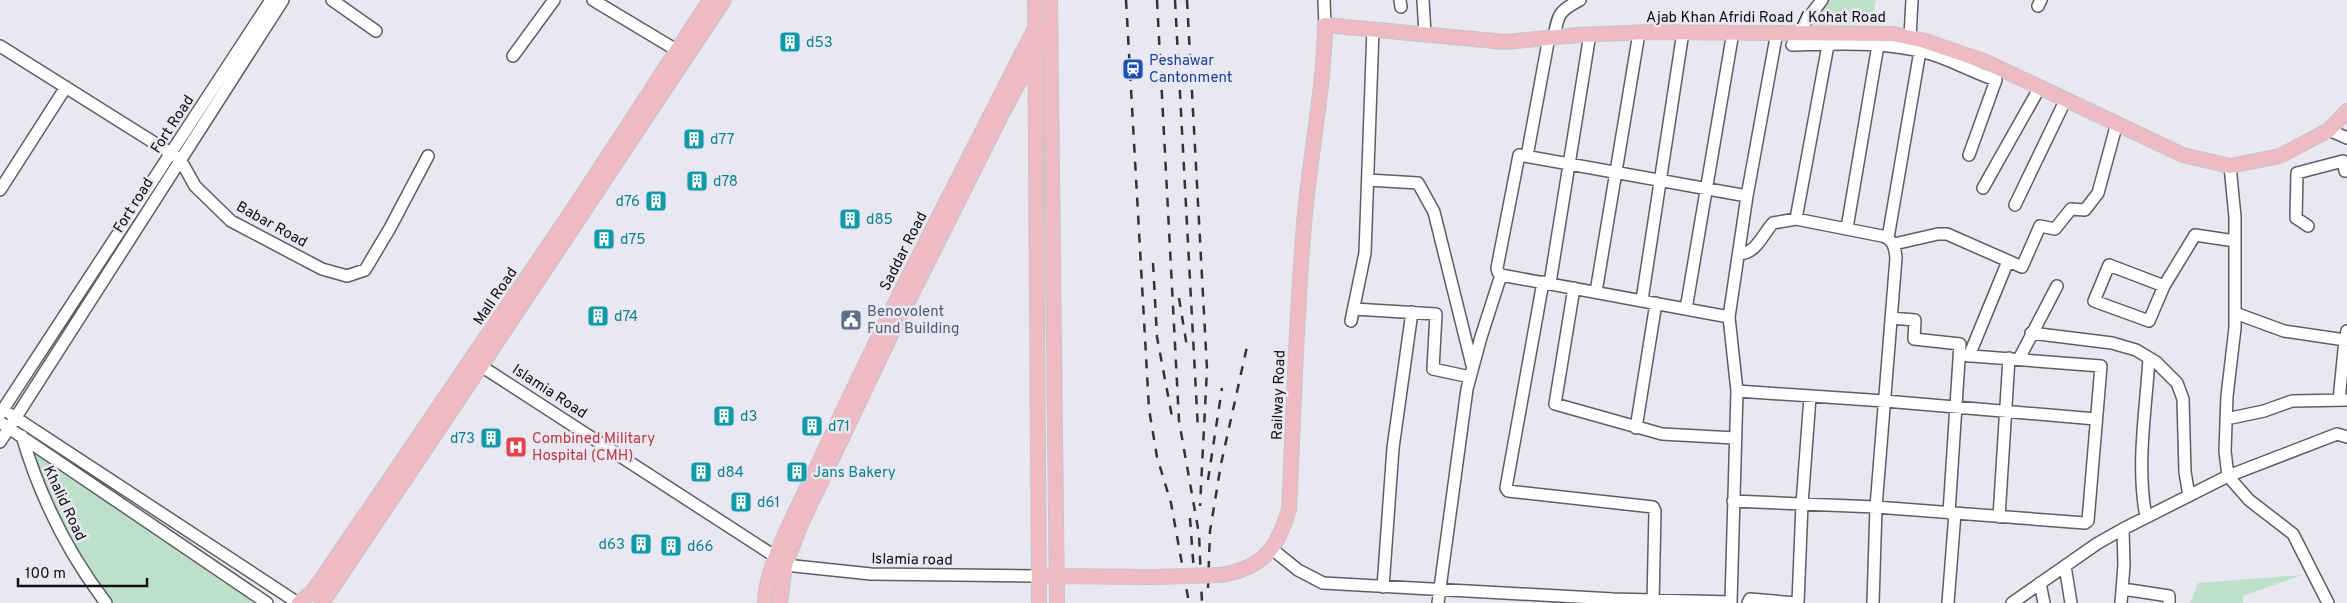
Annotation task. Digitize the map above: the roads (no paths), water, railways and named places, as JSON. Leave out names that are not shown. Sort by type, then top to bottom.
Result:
[{"type":"main road","name":"Mall Road","points":[[576,214],[710,0]]},
{"type":"main road","name":"Mall Road","points":[[322,603],[476,363],[724,0]]},
{"type":"main road","name":"Saddar Road","points":[[1035,0],[1042,27],[1057,603]]},
{"type":"main road","name":"Saddar Road","points":[[1039,603],[1036,50],[1050,0]]},
{"type":"main road","name":"Ajab Khan Afridi Road / Kohat Road","points":[[1324,25],[1505,42],[1590,34],[1683,32],[1777,32],[1794,39],[1893,34],[1984,61],[2183,155],[2230,166],[2280,156],[2328,130],[2347,111]]},
{"type":"main road","name":"Railway Road","points":[[1040,576],[1153,577],[1221,575],[1238,572],[1260,562],[1272,549],[1282,533],[1289,509],[1296,325],[1305,212],[1324,53],[1324,25]]},
{"type":"main road","name":"Saddar Road","points":[[765,603],[765,593],[781,561],[867,357],[1042,27]]},
{"type":"main road","name":"Saddar Road","points":[[998,112],[1036,50]]},
{"type":"main road","name":"Mall Road","points":[[298,603],[312,592],[476,363]]},
{"type":"main road","name":"Saddar Road","points":[[780,603],[781,561]]},
{"type":"street","name":"Fort Road","points":[[1,411],[175,156],[271,0]]},
{"type":"street","name":"Fort road","points":[[0,442],[5,425],[16,418],[175,156],[283,0]]},
{"type":"street","points":[[332,0],[376,31]]},
{"type":"street","points":[[513,56],[554,0]]},
{"type":"street","points":[[593,0],[678,50]]},
{"type":"street","name":"Railway Road","points":[[1324,0],[1324,25]]},
{"type":"street","points":[[1423,0],[1425,34]]},
{"type":"street","points":[[1527,156],[1551,37],[1557,17],[1566,4],[1580,0]]},
{"type":"street","points":[[1822,0],[1794,39],[1828,45],[1878,45],[1920,52],[1953,62],[1996,80],[1969,155]]},
{"type":"street","points":[[1910,38],[1912,0]]},
{"type":"street","points":[[1374,29],[1364,253],[1353,315],[1412,312],[1436,314],[1433,369],[1471,372]]},
{"type":"street","points":[[1642,300],[1683,32]]},
{"type":"street","points":[[1686,309],[1733,32]]},
{"type":"street","points":[[1272,549],[1298,570],[1323,584],[1441,590],[1494,598],[1731,602],[1732,501],[1737,391],[1729,317],[1747,196],[1777,32]]},
{"type":"street","points":[[1596,292],[1639,33]]},
{"type":"street","points":[[1590,34],[1569,164],[1506,488],[1508,491],[1652,507],[1655,511],[1653,602]]},
{"type":"street","points":[[1796,219],[1828,45]]},
{"type":"street","points":[[1847,228],[1878,45]]},
{"type":"street","name":"Babar Road","points":[[0,46],[175,156],[195,186],[231,221],[322,269],[347,276],[365,270],[390,228],[428,156]]},
{"type":"street","points":[[1873,603],[1876,507],[1896,258],[1891,241],[1920,52]]},
{"type":"street","points":[[0,190],[66,87]]},
{"type":"street","points":[[1983,188],[2040,87]]},
{"type":"street","points":[[2015,205],[2066,99]]},
{"type":"street","points":[[1739,254],[1749,252],[1754,248],[1773,223],[1796,219],[1847,228],[1891,241],[1946,234],[2022,267],[2040,226],[2056,229],[2071,209],[2085,210],[2098,193],[2116,123]]},
{"type":"street","points":[[2328,130],[2347,138]]},
{"type":"street","points":[[1729,317],[1501,275],[1497,268],[1519,155],[1747,196]]},
{"type":"street","points":[[2308,226],[2296,218],[2297,173],[2343,161],[2347,171]]},
{"type":"street","points":[[2230,166],[2235,241],[2235,313],[2226,419],[2225,450],[2228,476],[2249,500],[2293,534],[2328,603]]},
{"type":"street","points":[[1368,180],[1418,183],[1434,212],[1471,372]]},
{"type":"street","points":[[2164,286],[2109,265],[2094,302],[2150,321],[2164,286],[2195,235],[2235,241]]},
{"type":"street","points":[[1948,603],[1956,407],[1964,355],[2008,261]]},
{"type":"street","points":[[1438,603],[1441,590],[1448,515],[1471,372],[1501,275]]},
{"type":"street","points":[[1999,517],[2005,411],[2014,358],[2032,333],[2057,286]]},
{"type":"street","points":[[1574,288],[1556,404],[1662,434],[1735,438]]},
{"type":"street","points":[[1636,428],[1656,303]]},
{"type":"street","points":[[1383,587],[1393,448],[1412,312]]},
{"type":"street","points":[[2226,419],[2264,411],[2292,401],[2343,400],[2346,335],[2284,332],[2235,313]]},
{"type":"street","points":[[1891,318],[1915,320],[1914,339],[1960,344],[1964,355]]},
{"type":"street","points":[[2032,333],[2112,343],[2136,350],[2156,362],[2176,383],[2183,399],[2185,472],[2189,496]]},
{"type":"street","points":[[1732,501],[1876,507],[2084,523],[2088,521],[2101,366],[1964,355]]},
{"type":"street","points":[[2146,517],[2141,489],[2141,450],[2149,358]]},
{"type":"street","name":"Islamia Road","points":[[476,363],[781,561]]},
{"type":"street","points":[[1737,391],[1885,401],[2096,419]]},
{"type":"street","points":[[1749,601],[1797,603],[1810,396]]},
{"type":"street","points":[[1,411],[16,418],[298,603]]},
{"type":"street","points":[[5,425],[268,603]]},
{"type":"street","points":[[2012,603],[2098,543],[2228,476],[2337,434],[2347,437]]},
{"type":"street","name":"Khalid Road","points":[[22,436],[39,489],[56,524],[88,579],[106,603]]},
{"type":"street","points":[[2121,603],[2124,589],[2123,529]]},
{"type":"street","name":"Islamia road","points":[[781,561],[871,574],[1040,576]]},
{"type":"street","points":[[2065,566],[2071,603]]},
{"type":"street","points":[[2040,583],[2044,603]]},
{"type":"street","points":[[2124,589],[2169,596],[2169,603]]},
{"type":"railway","points":[[1126,0],[1149,409],[1157,457],[1171,503],[1189,603]]},
{"type":"railway","points":[[1157,0],[1179,421],[1199,534],[1202,603]]},
{"type":"railway","points":[[1175,0],[1198,430]]},
{"type":"railway","points":[[1187,0],[1207,369],[1200,506]]},
{"type":"railway","points":[[1153,263],[1157,337],[1173,422]]},
{"type":"railway","points":[[1179,298],[1187,347]]},
{"type":"railway","points":[[1208,588],[1210,531],[1221,464],[1248,342]]},
{"type":"railway","points":[[1208,480],[1222,388]]},
{"type":"railway","points":[[1190,518],[1194,573]]},
{"type":"place","name":"d53","points":[[790,42]]},
{"type":"place","name":"Peshawar Cantonment","points":[[1133,69]]},
{"type":"place","name":"d77","points":[[694,139]]},
{"type":"place","name":"d78","points":[[697,181]]},
{"type":"place","name":"d76","points":[[656,201]]},
{"type":"place","name":"d85","points":[[850,219]]},
{"type":"place","name":"d75","points":[[604,239]]},
{"type":"place","name":"d74","points":[[598,316]]},
{"type":"place","name":"Benovolent Fund Building","points":[[851,320]]},
{"type":"place","name":"d3","points":[[724,416]]},
{"type":"place","name":"d71","points":[[812,426]]},
{"type":"place","name":"d73","points":[[491,438]]},
{"type":"place","name":"Combined Military Hospital (CMH)","points":[[516,447]]},
{"type":"place","name":"d84","points":[[701,472]]},
{"type":"place","name":"Jans Bakery","points":[[797,472]]},
{"type":"place","name":"d61","points":[[741,502]]},
{"type":"place","name":"d63","points":[[641,544]]},
{"type":"place","name":"d66","points":[[671,546]]}]
